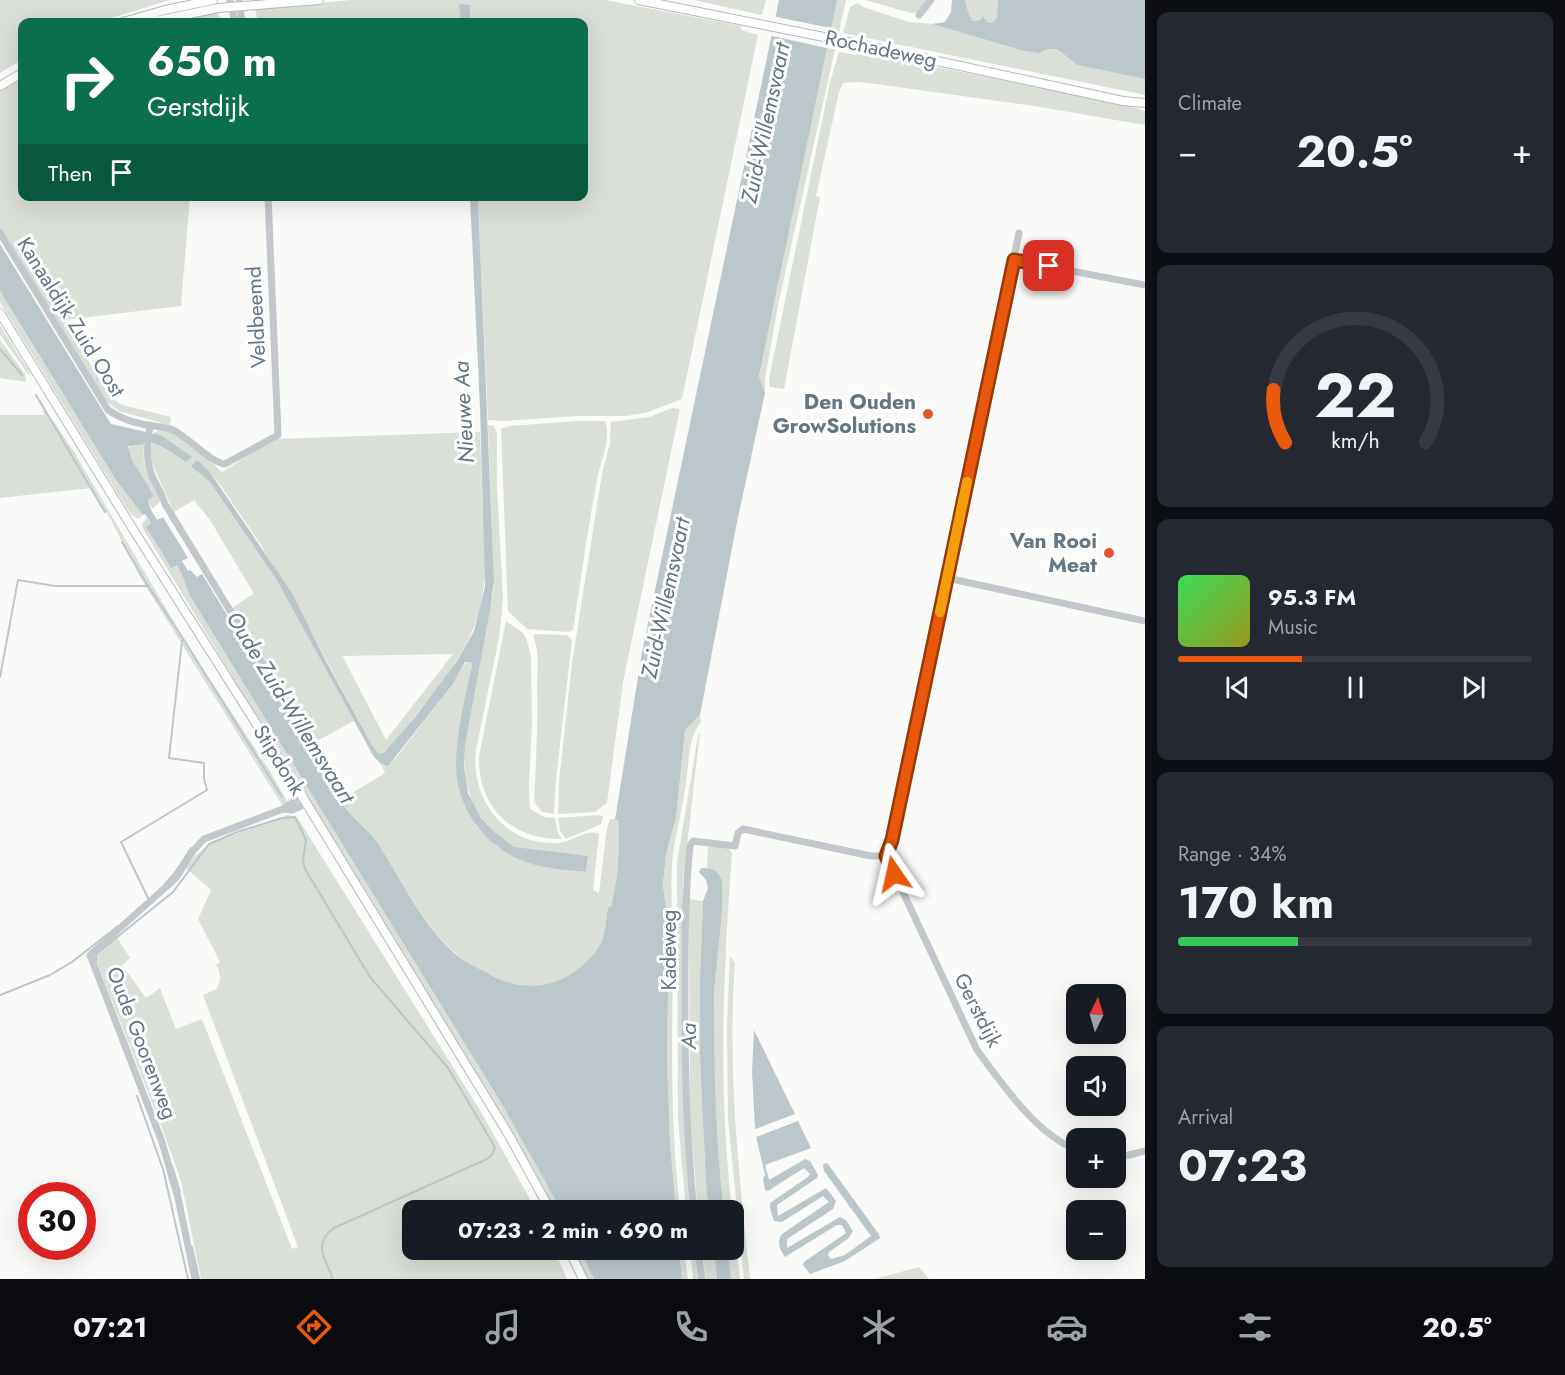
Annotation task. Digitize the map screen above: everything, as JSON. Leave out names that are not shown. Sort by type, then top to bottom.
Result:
[{"type":"main road","points":[[137,18],[213,0]]},
{"type":"main road","points":[[169,18],[235,3],[319,0]]},
{"type":"main road","name":"Rochadeweg","points":[[639,0],[1123,101],[1145,103]]},
{"type":"main road","points":[[0,86],[18,75]]},
{"type":"main road","name":"Rochadeweg","points":[[1123,101],[1145,110]]},
{"type":"main road","name":"Stipdonk","points":[[0,313],[304,800],[510,1137],[545,1200]]},
{"type":"main road","points":[[574,1260],[583,1279]]},
{"type":"street","points":[[919,15],[932,0]]},
{"type":"street","points":[[235,3],[241,18]]},
{"type":"street","name":"Veldbeemd","points":[[267,201],[278,435]]},
{"type":"street","name":"Kanaaldijk Zuid Oost","points":[[0,233],[108,410],[121,419],[174,430],[217,463],[225,464],[278,435]]},
{"type":"street","points":[[886,856],[892,840],[1019,233]]},
{"type":"street","points":[[1014,260],[1145,285]]},
{"type":"street","points":[[150,425],[147,455],[150,472],[163,495],[165,504],[321,760],[328,766],[336,780]]},
{"type":"street","points":[[947,578],[1145,621]]},
{"type":"street","name":"Oude Goorenweg","points":[[195,1279],[178,1198],[162,1142],[90,955],[176,878],[193,851],[204,839],[283,809],[291,810],[304,800]]},
{"type":"street","name":"Kadeweg","points":[[693,1200],[685,1093],[686,887],[690,846],[693,841],[735,846],[738,833],[743,829],[871,856],[886,856]]},
{"type":"street","name":"Gerstdijk","points":[[886,856],[977,1050],[995,1076],[1032,1118],[1055,1139],[1066,1144]]},
{"type":"street","points":[[1126,1156],[1145,1151]]},
{"type":"street","points":[[699,1260],[702,1279]]},
{"type":"shaded area","points":[[0,0],[170,0],[111,18],[18,18],[18,62],[0,73]]},
{"type":"shaded area","points":[[351,0],[605,0],[741,26],[741,30],[758,35],[682,399],[648,412],[627,416],[488,420],[478,201],[588,201],[588,18],[470,18],[470,5],[461,18],[257,18],[255,9]]},
{"type":"shaded area","points":[[694,0],[766,0],[762,15]]},
{"type":"shaded area","points":[[837,0],[846,0],[778,305],[765,379],[765,393],[759,376]]},
{"type":"shaded area","points":[[865,0],[928,0],[920,12],[911,13]]},
{"type":"shaded area","points":[[965,0],[998,0],[997,18],[992,24],[982,17],[981,20],[973,21]]},
{"type":"shaded area","points":[[858,3],[863,7],[909,22],[932,24],[1024,51],[1039,53],[1048,49],[1057,49],[1077,65],[1145,79],[1145,95],[843,33],[850,7]]},
{"type":"shaded area","points":[[216,12],[220,18],[185,18]]},
{"type":"shaded area","points":[[856,51],[1128,105],[1145,111],[1145,125],[1034,106],[876,84],[843,83],[816,196],[820,197],[784,389],[770,387],[769,379],[830,82],[839,52],[856,55]]},
{"type":"shaded area","points":[[18,81],[18,201],[190,201],[181,306],[64,320],[108,394],[122,405],[171,417],[170,425],[119,411],[106,401],[0,231],[0,91]]},
{"type":"shaded area","points":[[0,291],[116,480],[143,515],[138,519],[126,507],[0,302]]},
{"type":"shaded area","points":[[0,325],[30,373],[29,375],[0,335]]},
{"type":"shaded area","points":[[0,340],[25,374],[26,382],[0,378]]},
{"type":"shaded area","points":[[42,407],[76,455],[188,646],[270,771],[288,803],[282,805],[140,577],[111,520],[91,488],[0,498],[0,415],[44,415]]},
{"type":"shaded area","points":[[672,408],[680,409],[623,682],[607,803],[595,812],[558,814],[559,781],[572,663],[602,474],[610,443],[611,422],[649,417]]},
{"type":"shaded area","points":[[605,421],[607,434],[591,513],[573,630],[568,632],[527,629],[508,611],[501,429],[509,426]]},
{"type":"shaded area","points":[[488,425],[494,426],[497,433],[497,486],[503,598],[499,638],[476,750],[479,785],[494,815],[506,827],[521,836],[537,842],[556,843],[584,834],[599,834],[593,890],[599,893],[607,828],[610,819],[618,819],[619,853],[615,886],[601,944],[593,955],[577,969],[560,980],[541,986],[522,986],[502,981],[466,962],[450,949],[425,919],[376,841],[353,819],[341,800],[385,773],[381,764],[384,766],[394,760],[468,661],[472,666],[456,764],[457,774],[476,826],[498,847],[521,860],[548,867],[586,872],[588,856],[529,851],[510,845],[492,830],[477,810],[471,798],[465,773],[465,746],[494,587]]},
{"type":"shaded area","points":[[159,430],[177,435],[201,452],[222,472],[274,439],[480,432],[485,570],[483,591],[474,627],[457,659],[436,690],[384,753],[379,755],[372,745],[312,633],[261,545],[221,486],[196,460],[203,475],[276,579],[354,721],[315,742],[232,608],[253,592],[210,520],[194,500],[174,512],[150,459],[152,442],[163,445],[178,456],[179,447],[154,433]],"holes":[[[453,654],[386,740],[343,656]]]},
{"type":"shaded area","points":[[130,444],[144,444],[145,466],[160,498],[160,502],[152,509],[148,500],[154,496],[133,463]]},
{"type":"shaded area","points":[[147,518],[151,523],[146,527],[170,567],[177,565],[183,574],[190,596],[500,1101],[555,1200],[548,1200],[142,527]]},
{"type":"shaded area","points":[[506,621],[522,632],[531,656],[530,809],[544,817],[555,818],[558,833],[562,839],[527,834],[513,827],[491,805],[484,791],[479,756]]},
{"type":"shaded area","points":[[535,634],[567,635],[572,640],[554,814],[542,812],[534,802],[538,661],[533,636]]},
{"type":"shaded area","points":[[700,715],[701,722],[694,735],[690,751],[674,846],[672,872],[673,1113],[679,1200],[675,1200],[667,1059],[669,932],[663,885],[666,854],[676,818],[685,730]]},
{"type":"shaded area","points":[[700,732],[683,881],[684,1119],[691,1200],[685,1200],[678,1120],[677,862]]},
{"type":"shaded area","points":[[288,815],[297,817],[481,1112],[530,1200],[402,1200],[402,1260],[558,1260],[567,1279],[201,1279],[181,1181],[94,955],[116,936],[130,958],[122,965],[146,998],[160,988],[176,1029],[202,1019],[292,1249],[298,1247],[203,995],[217,989],[220,980],[216,964],[220,962],[198,919],[211,890],[186,868],[195,856],[209,844]]},
{"type":"shaded area","points":[[603,816],[601,824],[597,826],[566,839],[560,831],[558,818]]},
{"type":"shaded area","points":[[711,845],[728,848],[732,853],[723,1032],[725,1120],[731,1200],[723,1200],[716,1134],[713,1045],[722,882],[716,871],[707,868],[708,848]]},
{"type":"shaded area","points":[[689,899],[703,901],[701,1061],[708,1200],[697,1200],[690,1119]]},
{"type":"shaded area","points":[[730,956],[735,963],[733,1082],[742,1200],[736,1200],[728,1119],[727,1024]]},
{"type":"shaded area","points":[[744,1220],[750,1279],[744,1279],[742,1260],[744,1260]]},
{"type":"shaded area","points":[[578,1260],[585,1260],[594,1279],[587,1279]]},
{"type":"shaded area","points":[[680,1260],[685,1260],[688,1279],[682,1279]]},
{"type":"shaded area","points":[[691,1260],[697,1260],[700,1279],[693,1279]]},
{"type":"shaded area","points":[[703,1260],[715,1260],[717,1279],[706,1279]]},
{"type":"shaded area","points":[[729,1260],[738,1260],[740,1279],[731,1279]]},
{"type":"shaded area","points":[[919,1267],[929,1279],[875,1279]]},
{"type":"water","name":"Zuid-Willemsvaart","points":[[779,0],[837,0],[759,376],[765,393],[737,522],[700,715],[685,730],[676,818],[666,854],[663,885],[669,932],[667,1059],[675,1200],[555,1200],[500,1101],[190,596],[177,565],[171,568],[146,527],[151,523],[116,480],[0,291],[0,244],[111,424],[146,432],[146,435],[154,433],[163,436],[192,457],[186,462],[151,442],[145,441],[144,444],[128,446],[132,460],[154,496],[148,500],[157,520],[163,517],[188,558],[182,561],[188,571],[190,570],[197,577],[202,574],[346,809],[377,842],[434,932],[462,959],[503,981],[530,986],[557,981],[582,966],[601,943],[615,886],[619,854],[618,820],[615,820],[642,652]]},
{"type":"water","points":[[952,0],[965,0],[973,21],[981,20],[982,16],[988,23],[992,23],[997,18],[998,0],[1145,0],[1145,79],[1077,65],[1057,49],[1048,49],[1039,53],[1024,51],[932,24],[945,22],[951,12]]},
{"type":"water","points":[[459,4],[470,5],[470,18],[461,18]]},
{"type":"water","points":[[470,201],[478,201],[494,581],[465,746],[464,766],[468,793],[481,818],[514,847],[588,856],[586,872],[545,867],[516,858],[489,839],[469,813],[458,783],[456,754],[471,662],[465,662],[453,684],[388,766],[381,764],[374,757],[276,579],[210,482],[191,466],[197,460],[209,471],[292,593],[372,745],[379,754],[384,753],[415,717],[457,661],[474,631],[485,587],[480,407]]},
{"type":"water","points":[[701,868],[715,870],[722,882],[714,998],[714,1039],[717,1137],[723,1200],[708,1200],[706,1185],[700,1054],[700,981],[703,901],[708,888],[706,880],[699,872]]},
{"type":"water","points":[[754,1030],[795,1114],[755,1129],[752,1071]]},
{"type":"water","points":[[798,1121],[811,1148],[765,1165],[769,1180],[805,1159],[810,1161],[818,1175],[817,1178],[777,1205],[778,1216],[826,1188],[836,1201],[833,1209],[787,1239],[787,1248],[840,1217],[846,1220],[853,1231],[849,1238],[829,1252],[831,1259],[845,1255],[871,1236],[824,1171],[825,1163],[828,1164],[880,1238],[845,1261],[810,1274],[803,1265],[804,1262],[846,1233],[842,1225],[837,1225],[785,1257],[779,1246],[782,1234],[829,1202],[823,1196],[782,1222],[774,1221],[770,1203],[810,1174],[804,1168],[768,1191],[765,1190],[763,1178],[765,1175],[756,1137]]},
{"type":"water","points":[[585,1260],[680,1260],[682,1279],[594,1279]]},
{"type":"water","points":[[715,1260],[729,1260],[731,1279],[717,1279]]},
{"type":"pier","points":[[772,16],[835,29],[831,49],[768,35]]},
{"type":"waterway","points":[[0,349],[22,375]]},
{"type":"waterway","points":[[36,395],[105,512]]},
{"type":"waterway","points":[[122,542],[184,640],[182,641],[169,758],[204,763],[207,790],[121,842],[149,900]]},
{"type":"waterway","points":[[0,677],[18,580],[55,586],[147,586]]},
{"type":"waterway","points":[[184,640],[282,797]]},
{"type":"waterway","points":[[96,961],[96,954],[173,892],[209,844],[237,832],[282,818],[295,817],[306,840],[303,861],[305,869],[370,977],[448,1068],[495,1147],[492,1155],[487,1159],[334,1228],[327,1234],[322,1246],[322,1252],[333,1279]]},
{"type":"waterway","points":[[165,884],[191,848]]},
{"type":"waterway","points":[[0,995],[50,975],[72,962],[118,926]]},
{"type":"waterway","points":[[137,1096],[163,1169],[188,1279]]},
{"type":"waterway","points":[[172,1166],[180,1192]]},
{"type":"waterway","points":[[192,1247],[199,1279]]},
{"type":"slow traffic","points":[[940,612],[967,482]]},
{"type":"place","name":"Den Ouden GrowSolutions","points":[[928,414]]},
{"type":"place","name":"Van Rooi Meat","points":[[1109,553]]},
{"type":"route","points":[[894,874],[886,856],[892,840],[1014,260],[1049,266]]},
{"type":"water label","name":"Nieuwe Aa","points":[[463,412]]},
{"type":"water label","name":"Oude Zuid-Willemsvaart","points":[[291,707]]},
{"type":"water label","name":"Aa","points":[[688,1036]]}]
